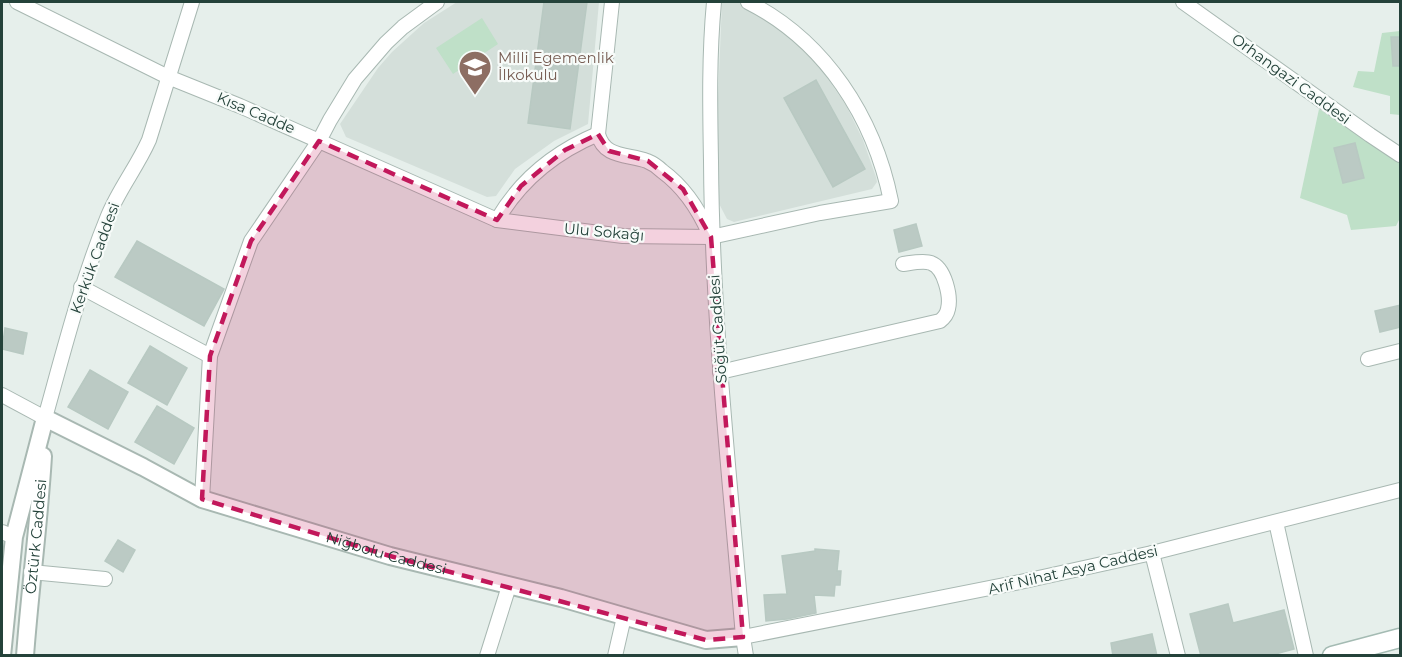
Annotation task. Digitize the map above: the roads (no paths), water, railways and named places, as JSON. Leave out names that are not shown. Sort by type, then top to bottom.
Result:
[{"type":"main road","points":[[1332,656],[1401,638]]},
{"type":"street","name":"Kısa Cadde","points":[[17,2],[168,77],[240,106],[497,220]]},
{"type":"street","name":"Kerkük Caddesi","points":[[45,418],[81,287],[117,196],[141,159],[149,140],[192,2]]},
{"type":"street","points":[[202,499],[210,356],[251,241],[319,141],[342,99],[370,61],[403,27],[437,2]]},
{"type":"street","points":[[612,2],[598,134],[602,144],[609,151],[648,161],[673,179],[693,201],[711,237],[820,213],[891,201],[884,169],[873,138],[841,81],[811,47],[794,32],[776,18],[748,2]]},
{"type":"street","name":"Söğüt Caddesi","points":[[714,2],[710,46],[711,237],[720,372],[746,656]]},
{"type":"street","name":"Orhangazi Caddesi","points":[[1183,2],[1401,155]]},
{"type":"street","points":[[497,220],[509,200],[534,172],[564,150],[598,134]]},
{"type":"street","name":"Ulu Sokağı","points":[[497,220],[623,236],[711,237]]},
{"type":"street","points":[[720,372],[940,321],[948,311],[947,293],[944,280],[934,263],[903,264]]},
{"type":"street","points":[[81,287],[210,356]]},
{"type":"street","points":[[1368,359],[1401,351]]},
{"type":"street","points":[[2,395],[45,418]]},
{"type":"street","name":"Niğbolu Caddesi","points":[[45,418],[202,499],[390,556],[706,640],[743,637]]},
{"type":"street","name":"Öztürk Caddesi","points":[[2,656],[8,535],[45,418]]},
{"type":"street","name":"Öztürk Caddesi","points":[[25,656],[31,572],[40,503],[45,418]]},
{"type":"street","name":"Arif Nihat Asya Caddesi","points":[[743,637],[945,598],[1152,553],[1401,490]]},
{"type":"street","points":[[1276,522],[1306,656]]},
{"type":"street","points":[[1152,553],[1178,656]]},
{"type":"street","points":[[31,572],[105,579]]},
{"type":"street","points":[[487,656],[509,586]]},
{"type":"street","points":[[615,656],[624,617]]},
{"type":"place","name":"Milli Egemenlik İlkokulu","points":[[475,96]]}]
